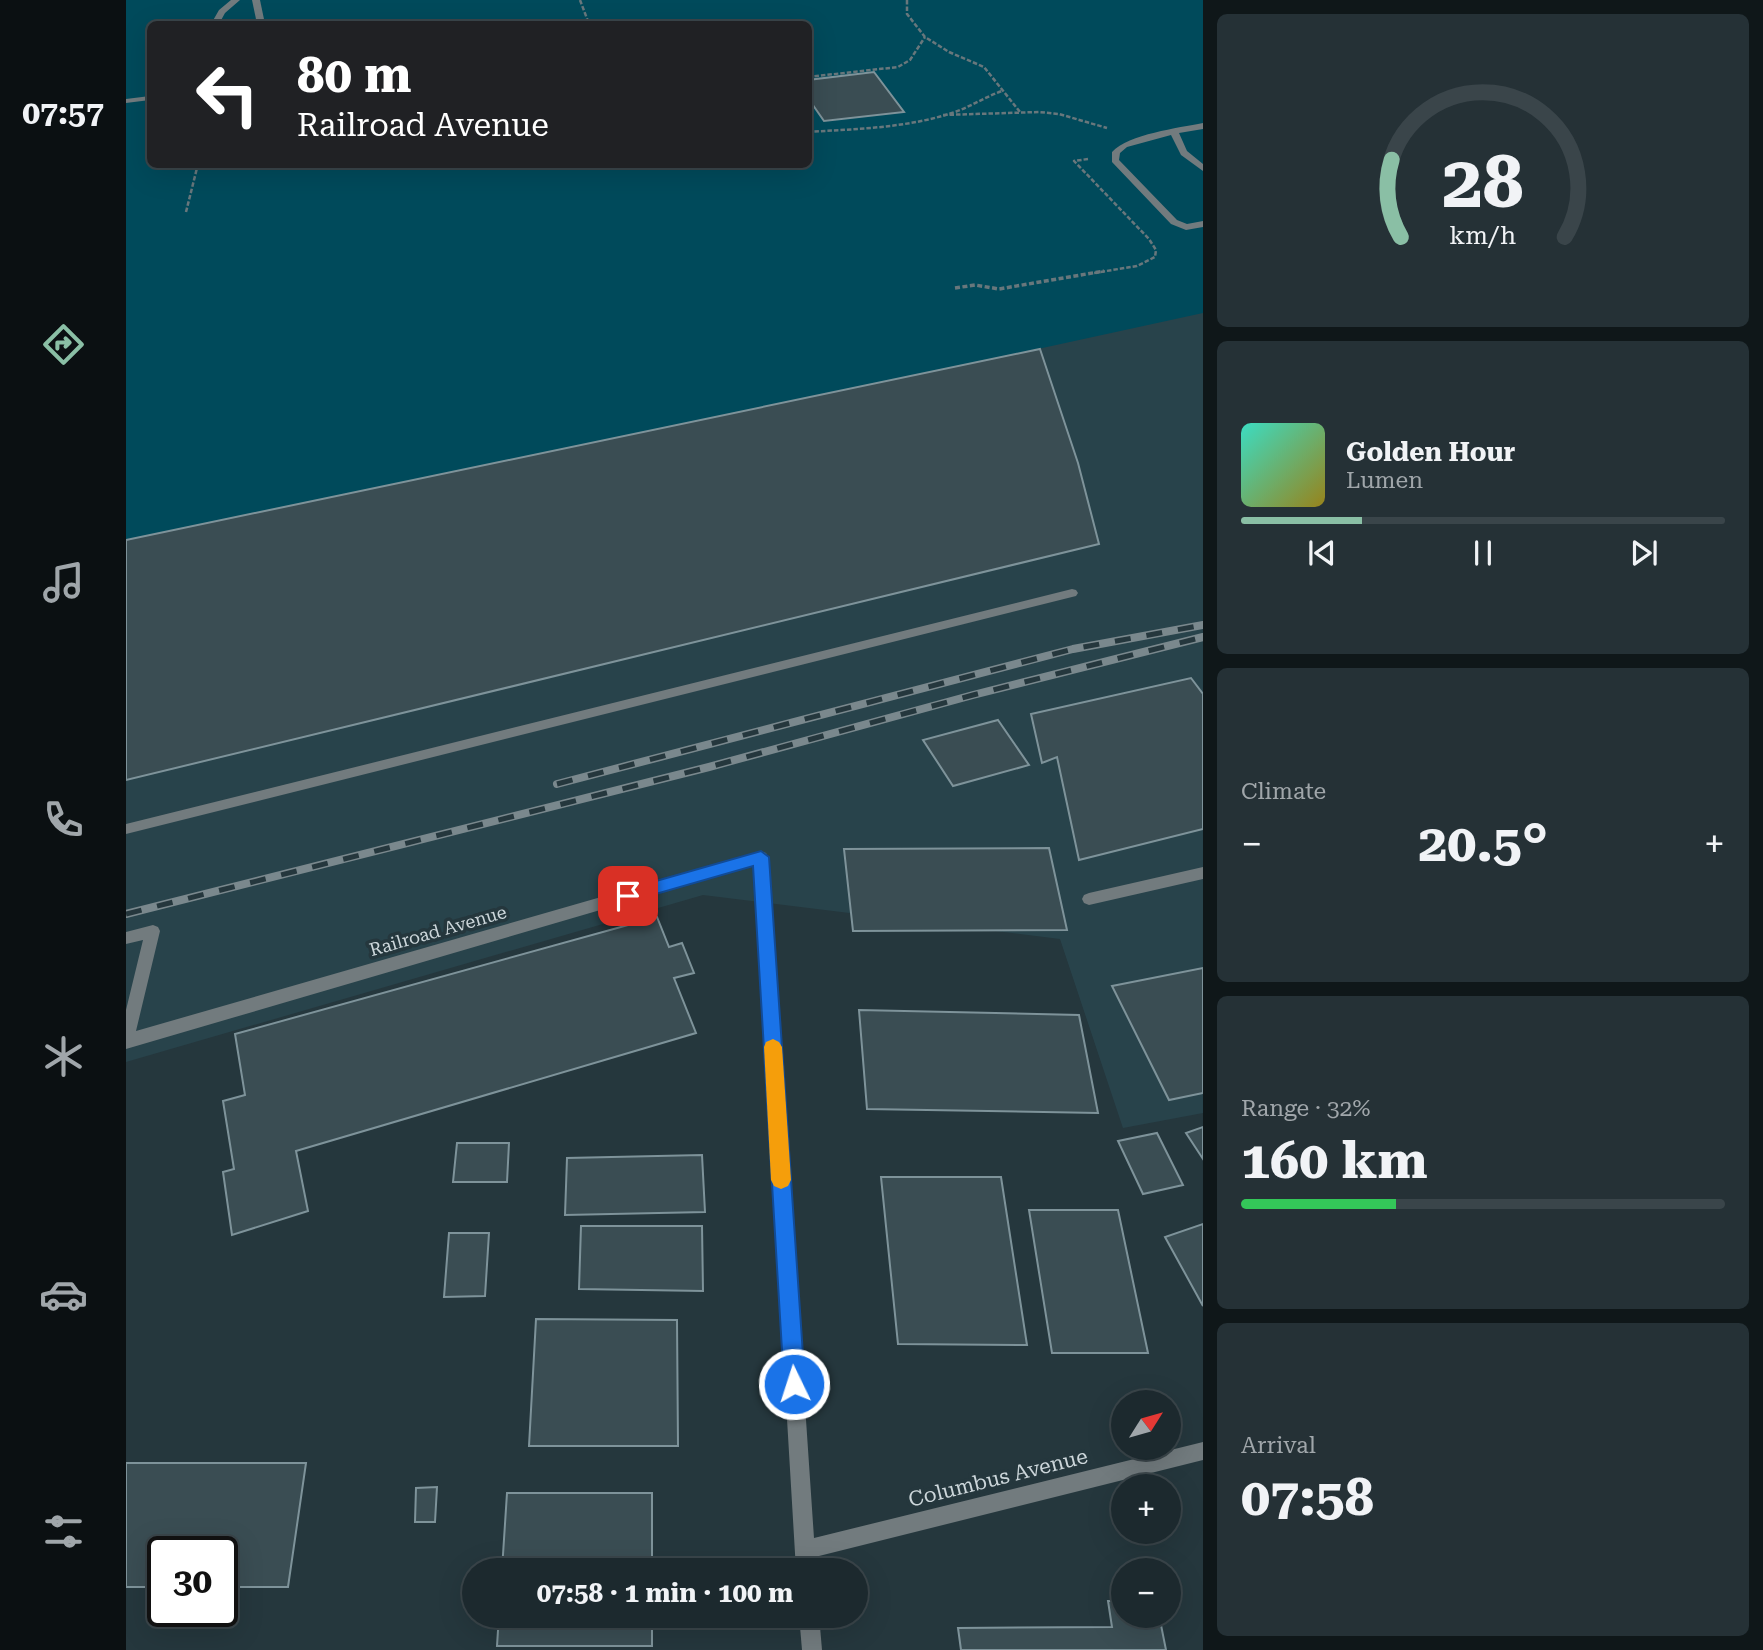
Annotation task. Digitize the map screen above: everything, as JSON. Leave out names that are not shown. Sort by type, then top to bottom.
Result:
[{"type":"street","points":[[217,21],[222,12],[236,0]]},
{"type":"street","points":[[256,0],[260,21]]},
{"type":"street","points":[[126,101],[147,98]]},
{"type":"street","points":[[1203,126],[1124,145],[1116,152],[1115,160],[1174,222],[1186,227],[1203,224]]},
{"type":"street","points":[[1174,131],[1178,148],[1187,159],[1203,168]]},
{"type":"street","points":[[126,829],[1072,593]]},
{"type":"street","name":"Railroad Avenue","points":[[126,1042],[761,857],[805,1550]]},
{"type":"street","points":[[1089,899],[1203,873]]},
{"type":"street","points":[[126,938],[153,931],[126,1042]]},
{"type":"street","name":"Columbus Avenue","points":[[805,1550],[1203,1451]]},
{"type":"street","points":[[805,1550],[805,1558]]},
{"type":"street","points":[[810,1628],[811,1650]]},
{"type":"path","points":[[580,0],[588,21]]},
{"type":"path","points":[[907,0],[907,14],[925,37],[949,52],[984,67],[1020,112]]},
{"type":"path","points":[[812,77],[898,67],[910,60],[925,37]]},
{"type":"path","points":[[812,132],[872,127],[932,116],[968,107],[1002,91]]},
{"type":"path","points":[[932,116],[1020,112],[1059,114],[1119,131]]},
{"type":"path","points":[[955,288],[975,285],[999,289],[1137,266],[1155,257],[1156,250],[1149,239],[1074,161],[1100,157]]},
{"type":"path","points":[[186,212],[197,168]]},
{"type":"shaded area","points":[[126,0],[1203,0],[1203,313],[126,548]]},
{"type":"shaded area","points":[[1203,312],[1203,1113],[1123,1128],[1060,939],[703,895],[126,1062],[126,548]]},
{"type":"building","points":[[874,72],[904,112],[824,121],[812,104],[812,80]]},
{"type":"building","points":[[1040,349],[1078,463],[1099,544],[126,780],[126,540]]},
{"type":"building","points":[[1191,678],[1203,694],[1203,829],[1079,860],[1057,757],[1042,763],[1031,714]]},
{"type":"building","points":[[998,720],[1029,765],[953,786],[923,740]]},
{"type":"building","points":[[1049,848],[1067,930],[853,931],[844,849]]},
{"type":"building","points":[[657,917],[669,947],[682,943],[694,973],[674,978],[696,1033],[296,1151],[308,1211],[232,1235],[223,1172],[234,1169],[223,1101],[245,1095],[235,1034]]},
{"type":"building","points":[[1203,968],[1203,1093],[1169,1100],[1112,986]]},
{"type":"building","points":[[859,1010],[1079,1015],[1098,1113],[867,1109]]},
{"type":"building","points":[[1203,1127],[1203,1159],[1186,1133]]},
{"type":"building","points":[[1157,1133],[1183,1185],[1143,1194],[1118,1141]]},
{"type":"building","points":[[457,1143],[509,1143],[507,1182],[453,1182]]},
{"type":"building","points":[[702,1155],[705,1212],[565,1215],[567,1158]]},
{"type":"building","points":[[881,1177],[1001,1177],[1027,1345],[898,1344]]},
{"type":"building","points":[[1029,1210],[1118,1210],[1148,1353],[1052,1353]]},
{"type":"building","points":[[1203,1224],[1203,1306],[1165,1237]]},
{"type":"building","points":[[581,1226],[702,1226],[703,1291],[579,1289]]},
{"type":"building","points":[[449,1233],[489,1233],[485,1296],[444,1297]]},
{"type":"building","points":[[536,1319],[677,1320],[678,1446],[529,1446]]},
{"type":"building","points":[[126,1463],[306,1463],[288,1587],[238,1587],[238,1536],[147,1536],[147,1587],[126,1587]]},
{"type":"building","points":[[437,1487],[435,1522],[415,1522],[416,1488]]},
{"type":"building","points":[[507,1493],[652,1493],[652,1558],[503,1558]]},
{"type":"building","points":[[498,1628],[652,1628],[652,1646],[497,1646]]},
{"type":"building","points":[[958,1628],[1162,1628],[1166,1650],[961,1650]]},
{"type":"railway","points":[[557,784],[1073,649],[1203,625]]},
{"type":"railway","points":[[126,914],[709,767],[973,695],[1203,637]]},
{"type":"slow traffic","points":[[773,1047],[781,1180]]},
{"type":"route","points":[[628,896],[761,857],[794,1384]]}]
